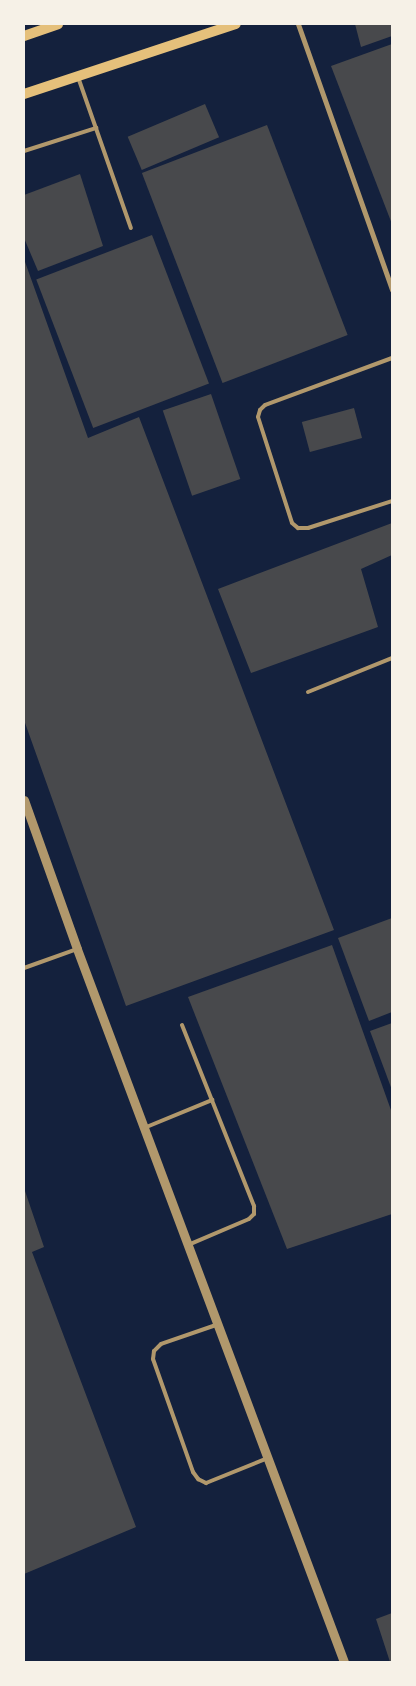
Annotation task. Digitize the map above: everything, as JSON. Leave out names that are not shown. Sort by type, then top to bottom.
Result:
[{"type":"main road","points":[[24,36],[58,24]]},
{"type":"main road","points":[[24,94],[78,74],[236,24]]},
{"type":"street","points":[[298,24],[392,290]]},
{"type":"street","points":[[24,800],[77,949],[344,1662]]},
{"type":"lane","points":[[78,74],[131,228]]},
{"type":"lane","points":[[24,151],[96,128]]},
{"type":"lane","points":[[392,358],[265,406],[260,410],[258,417],[292,523],[298,528],[308,528],[392,500]]},
{"type":"lane","points":[[308,692],[392,658]]},
{"type":"lane","points":[[24,968],[77,949]]},
{"type":"lane","points":[[182,1025],[254,1206],[254,1214],[249,1219],[188,1245]]},
{"type":"lane","points":[[144,1128],[212,1100]]},
{"type":"lane","points":[[218,1325],[161,1344],[154,1351],[153,1359],[192,1472],[198,1479],[206,1483],[268,1458]]},
{"type":"building","points":[[355,24],[392,24],[392,36],[361,47]]},
{"type":"building","points":[[392,44],[392,224],[331,66]]},
{"type":"building","points":[[205,104],[219,137],[142,170],[128,137]]},
{"type":"building","points":[[267,125],[348,335],[223,383],[142,173]]},
{"type":"building","points":[[80,174],[103,246],[38,271],[24,238],[24,195]]},
{"type":"building","points":[[152,235],[209,383],[93,428],[36,279]]},
{"type":"building","points":[[24,259],[88,438],[139,417],[334,930],[126,1006],[24,720]]},
{"type":"building","points":[[211,394],[240,479],[192,496],[163,411]]},
{"type":"building","points":[[354,408],[362,438],[310,452],[302,422]]},
{"type":"building","points":[[392,523],[392,555],[361,569],[378,627],[251,673],[218,589]]},
{"type":"building","points":[[392,918],[392,1012],[369,1021],[338,938]]},
{"type":"building","points":[[332,945],[392,1113],[392,1214],[287,1249],[188,997]]},
{"type":"building","points":[[392,1023],[392,1090],[370,1031]]},
{"type":"building","points":[[24,1188],[44,1247],[32,1252],[136,1527],[24,1574]]},
{"type":"building","points":[[392,1613],[392,1662],[390,1662],[376,1619]]}]
